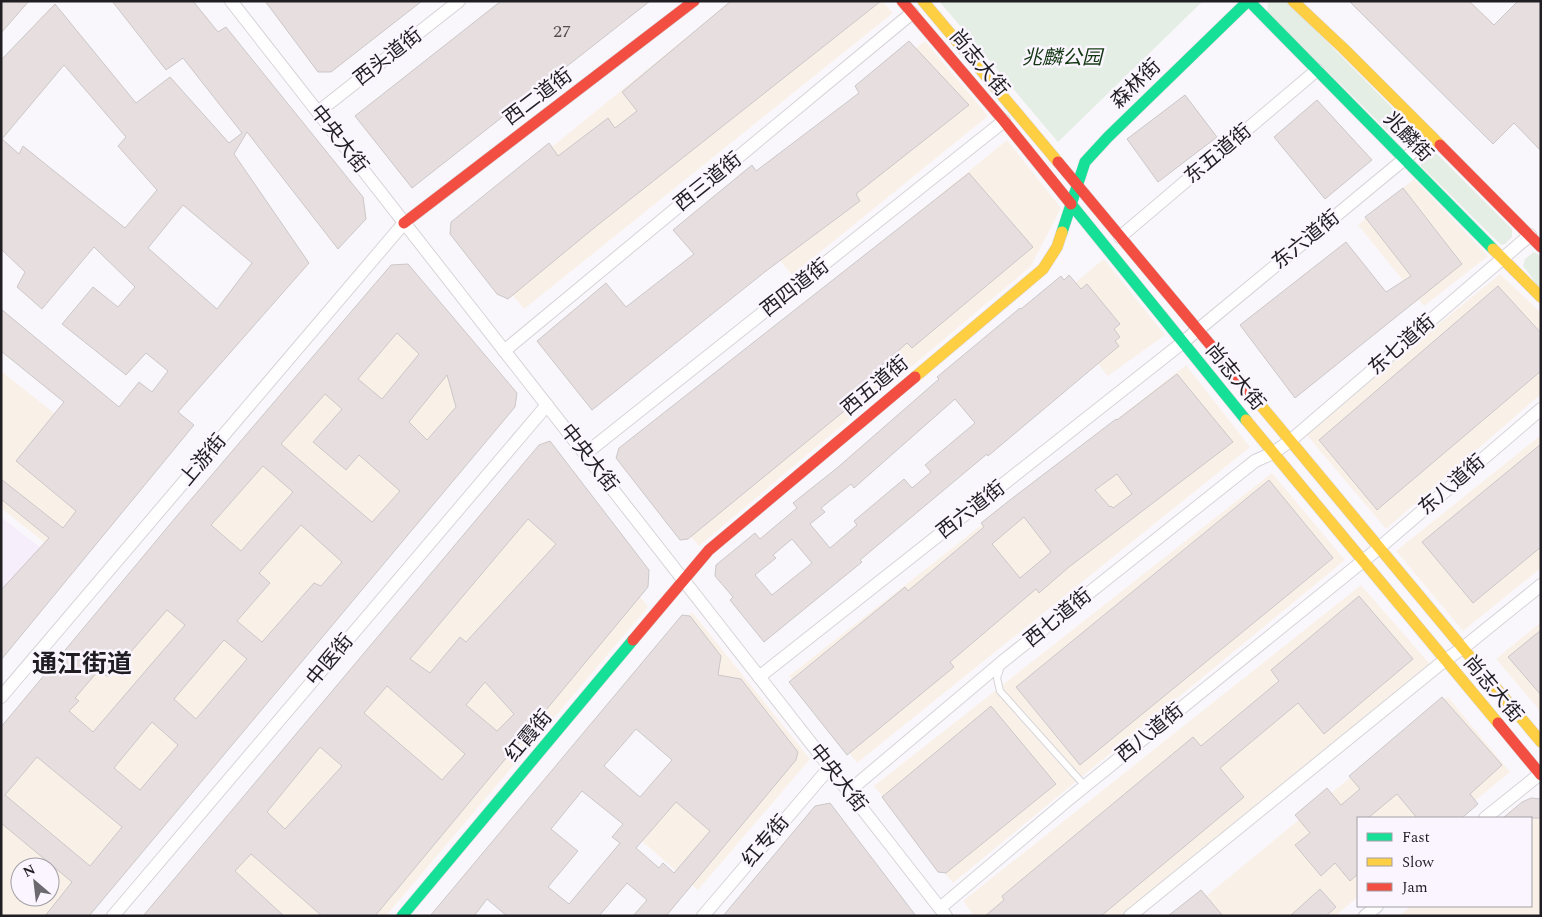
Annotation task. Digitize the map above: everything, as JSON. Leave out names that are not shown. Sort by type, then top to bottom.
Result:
[{"type":"main road","name":"西二道街","points":[[404,222],[694,1]]},
{"type":"main road","name":"尚志大街","points":[[902,1],[1004,121],[1182,343],[1540,775]]},
{"type":"main road","name":"尚志大街","points":[[923,1],[1541,742]]},
{"type":"main road","name":"森林街","points":[[1071,206],[1085,162],[1108,136],[1248,1]]},
{"type":"main road","name":"兆麟街","points":[[1248,1],[1541,297]]},
{"type":"main road","name":"兆麟街","points":[[1293,1],[1343,48],[1541,247]]},
{"type":"main road","name":"西五道街","points":[[684,580],[709,550],[1043,269],[1056,247],[1071,206]]},
{"type":"main road","name":"红霞街","points":[[402,916],[684,580]]},
{"type":"street","name":"中央大街","points":[[231,1],[943,912]]},
{"type":"street","name":"西头道街","points":[[318,112],[459,1]]},
{"type":"street","name":"西三道街","points":[[504,350],[912,14]]},
{"type":"street","name":"东五道街","points":[[1120,237],[1317,70]]},
{"type":"street","name":"西四道街","points":[[585,454],[1004,121]]},
{"type":"street","name":"东六道街","points":[[1182,343],[1431,137]]},
{"type":"street","name":"上游街","points":[[1,697],[404,222]]},
{"type":"street","name":"东七道街","points":[[1273,453],[1290,441],[1530,236]]},
{"type":"street","name":"西六道街","points":[[759,676],[1182,343]]},
{"type":"street","name":"中医街","points":[[113,916],[547,405]]},
{"type":"street","name":"东八道街","points":[[1363,561],[1541,409]]},
{"type":"street","name":"西七道街","points":[[849,791],[1002,662],[1255,461],[1273,453]]},
{"type":"street","name":"西八道街","points":[[943,912],[1085,786],[1363,561]]},
{"type":"street","points":[[1130,916],[1445,660],[1463,648],[1541,585]]},
{"type":"street","name":"红专街","points":[[703,916],[830,767]]},
{"type":"street","points":[[1486,817],[1540,775]]},
{"type":"street","points":[[1365,916],[1376,907]]},
{"type":"lane","points":[[1002,662],[997,678],[1000,691],[1085,786]]},
{"type":"shaded area","points":[[731,1],[882,1],[893,13],[524,309],[455,226]]},
{"type":"shaded area","points":[[925,41],[988,116],[792,275],[728,199]]},
{"type":"shaded area","points":[[1007,140],[1061,208],[1031,266],[699,546],[622,454]]},
{"type":"shaded area","points":[[1414,179],[1488,256],[1424,306],[1358,225]]},
{"type":"shaded area","points":[[1104,259],[1165,335],[1108,376],[1049,304]]},
{"type":"shaded area","points":[[1500,274],[1541,313],[1541,394],[1386,529],[1305,433]]},
{"type":"shaded area","points":[[392,281],[491,408],[88,916],[1,916],[1,727]]},
{"type":"shaded area","points":[[1186,365],[1250,447],[857,763],[789,676]]},
{"type":"shaded area","points":[[1,371],[142,483],[75,567],[1,508]]},
{"type":"shaded area","points":[[1541,435],[1541,568],[1463,631],[1396,551]]},
{"type":"shaded area","points":[[540,465],[648,607],[386,916],[146,916]]},
{"type":"shaded area","points":[[1272,473],[1345,560],[953,883],[874,786]]},
{"type":"shaded area","points":[[1,517],[69,570],[1,645]]},
{"type":"shaded area","points":[[1361,585],[1430,664],[1120,916],[974,916],[963,901]]},
{"type":"shaded area","points":[[692,612],[810,759],[698,890],[627,828],[708,732],[638,670]]},
{"type":"shaded area","points":[[1541,622],[1541,712],[1496,659]]},
{"type":"shaded area","points":[[1448,697],[1510,772],[1455,817],[1357,817],[1357,898],[1335,916],[1182,916]]},
{"type":"shaded area","points":[[1536,802],[1541,808],[1541,916],[1399,916],[1410,907],[1532,907],[1532,817],[1518,817]]},
{"type":"green space","name":"兆麟公园","points":[[939,1],[1203,1],[1058,142]]},
{"type":"green space","points":[[1268,1],[1287,1],[1415,131],[1400,140],[1394,137],[1267,12]]},
{"type":"green space","points":[[1435,152],[1512,229],[1512,237],[1505,244],[1501,245],[1421,166],[1420,161],[1424,155]]},
{"type":"green space","points":[[1534,252],[1541,256],[1541,290],[1523,266],[1525,259]]},
{"type":"building","points":[[1,1],[29,1],[1,33]]},
{"type":"building","points":[[112,1],[193,1],[218,32],[226,27],[363,197],[366,219],[338,249],[247,132],[234,154],[309,263],[178,412],[194,425],[1,660],[1,590],[49,538],[1,499],[1,479],[63,528],[76,511],[16,461],[64,402],[1,351],[1,309],[119,407],[139,382],[152,392],[168,371],[146,353],[126,375],[62,324],[93,287],[118,307],[135,287],[94,247],[42,309],[17,287],[25,272],[1,249],[1,60],[55,4],[136,103],[170,77],[229,143],[242,133],[183,58],[166,70]],"holes":[[[64,65],[126,137],[118,146],[157,190],[125,228],[23,146],[19,154],[2,139]],[[183,205],[252,263],[217,309],[148,248]]]},
{"type":"building","points":[[265,1],[422,1],[331,72],[318,72]]},
{"type":"building","points":[[501,1],[650,1],[412,188],[355,116]]},
{"type":"building","points":[[731,1],[881,1],[594,228],[508,299],[497,294],[450,234],[451,222],[549,143],[558,156],[608,118],[615,128],[637,111],[622,92]]},
{"type":"building","points":[[1349,1],[1469,1],[1494,25],[1518,1],[1541,1],[1541,151],[1514,123],[1493,144]]},
{"type":"building","points":[[909,41],[969,105],[856,194],[860,201],[766,271],[592,410],[537,341],[606,283],[626,307],[694,254],[673,230],[752,165],[756,171],[859,93],[855,86]]},
{"type":"building","points":[[1185,95],[1217,137],[1158,182],[1127,139]]},
{"type":"building","points":[[1317,100],[1372,160],[1325,199],[1274,137]]},
{"type":"building","points":[[969,173],[1033,247],[912,348],[907,343],[858,386],[865,394],[688,539],[680,540],[616,458],[619,448]]},
{"type":"building","points":[[1403,188],[1462,264],[1295,398],[1240,325],[1346,242],[1386,292],[1411,276],[1365,217]]},
{"type":"building","points":[[408,264],[517,393],[515,407],[89,916],[45,916],[52,907],[60,907],[60,897],[72,882],[60,872],[60,857],[42,857],[1,823],[1,727],[176,517],[391,265]],"holes":[[[397,333],[419,354],[382,399],[358,379]],[[447,375],[456,407],[427,440],[409,422]],[[325,394],[342,409],[313,442],[346,470],[359,455],[400,491],[372,522],[281,444]],[[263,466],[293,492],[241,551],[211,525]],[[301,525],[342,562],[321,586],[314,583],[262,642],[237,621],[270,583],[259,573]],[[167,610],[185,625],[93,732],[69,711],[79,701],[75,698],[98,671],[109,677]],[[224,640],[247,659],[196,719],[174,699]],[[152,722],[178,745],[140,790],[114,768]],[[37,757],[122,827],[90,866],[5,795]]]},
{"type":"building","points":[[1069,275],[1081,289],[1087,284],[1120,324],[1114,329],[1120,337],[1115,341],[1119,346],[988,456],[987,454],[860,560],[862,562],[764,642],[730,600],[733,597],[715,576],[716,565],[755,533],[760,539],[797,508],[793,503],[837,468],[939,379],[937,377],[1061,276],[1064,280]],"holes":[[[955,399],[975,423],[925,465],[931,472],[912,488],[904,479],[854,521],[857,525],[830,548],[810,524],[825,512],[821,508],[851,484],[854,488]],[[792,539],[812,563],[772,595],[755,575],[776,558],[773,555]]]},
{"type":"building","points":[[1498,286],[1541,333],[1541,371],[1377,510],[1319,440]]},
{"type":"building","points":[[1177,374],[1233,442],[1069,567],[1039,593],[1036,589],[950,662],[954,667],[847,755],[789,682],[905,587],[908,591],[984,527],[981,523]],"holes":[[[1117,474],[1132,494],[1113,508],[1095,490]],[[1024,517],[1051,552],[1020,578],[992,544]]]},
{"type":"building","points":[[550,441],[649,570],[648,587],[375,916],[322,916],[251,854],[235,871],[284,916],[143,916],[539,445]],"holes":[[[528,519],[556,544],[466,642],[460,637],[430,673],[410,659]],[[485,682],[514,714],[497,731],[466,705]],[[387,686],[465,754],[442,780],[364,713]],[[320,747],[342,766],[285,829],[267,812]]]},
{"type":"building","points":[[1541,444],[1541,547],[1473,603],[1422,542]]},
{"type":"building","points":[[1269,480],[1333,558],[1080,765],[1016,687]]},
{"type":"building","points":[[1359,596],[1413,659],[1324,734],[1298,703],[1220,768],[1244,797],[1101,916],[985,916],[1004,900],[1002,896],[1193,737],[1201,746],[1279,681],[1271,670]]},
{"type":"building","points":[[682,615],[690,616],[721,656],[718,675],[741,679],[798,752],[796,760],[666,916],[633,916],[647,900],[627,883],[599,916],[507,916],[487,899],[474,916],[430,916]],"holes":[[[636,729],[672,760],[640,797],[604,766]],[[582,791],[623,824],[612,837],[620,843],[569,904],[548,887],[578,851],[551,829]],[[676,802],[710,831],[674,873],[663,863],[659,868],[636,848]]]},
{"type":"building","points":[[1541,630],[1541,695],[1508,657]]},
{"type":"building","points":[[1442,697],[1502,765],[1470,794],[1478,804],[1463,817],[1416,817],[1397,794],[1369,817],[1357,817],[1357,875],[1350,881],[1335,863],[1321,876],[1295,845],[1310,833],[1295,815],[1327,788],[1341,805],[1360,789],[1349,776]]},
{"type":"building","points":[[991,706],[1056,784],[946,873],[938,872],[882,797]]},
{"type":"building","points":[[1531,798],[1541,799],[1541,818],[1504,817],[1522,802]]},
{"type":"building","points":[[830,803],[916,916],[723,916],[815,806]]},
{"type":"building","points":[[1320,889],[1336,907],[1326,916],[1290,916]]},
{"type":"building","points":[[1201,890],[1223,916],[1168,916]]},
{"type":"traffic: fast","points":[[1062,232],[1085,162],[1108,137],[1248,1]]},
{"type":"traffic: fast","points":[[1249,1],[1493,249]]},
{"type":"traffic: fast","points":[[1071,204],[1246,420]]},
{"type":"traffic: fast","points":[[402,916],[633,640]]},
{"type":"traffic: slow","points":[[923,1],[1058,162]]},
{"type":"traffic: slow","points":[[1293,1],[1440,145]]},
{"type":"traffic: slow","points":[[915,377],[1043,269],[1057,247],[1062,232]]},
{"type":"traffic: slow","points":[[1493,249],[1541,297]]},
{"type":"traffic: slow","points":[[1248,390],[1541,742]]},
{"type":"traffic: slow","points":[[1246,420],[1498,723]]},
{"type":"traffic: jam","points":[[404,223],[694,1]]},
{"type":"traffic: jam","points":[[902,1],[1004,121],[1071,204]]},
{"type":"traffic: jam","points":[[1440,145],[1541,247]]},
{"type":"traffic: jam","points":[[1058,162],[1248,390]]},
{"type":"traffic: jam","points":[[633,640],[709,550],[915,377]]},
{"type":"traffic: jam","points":[[1498,723],[1541,775]]},
{"type":"district","name":"通江街道","points":[[82,665]]}]
